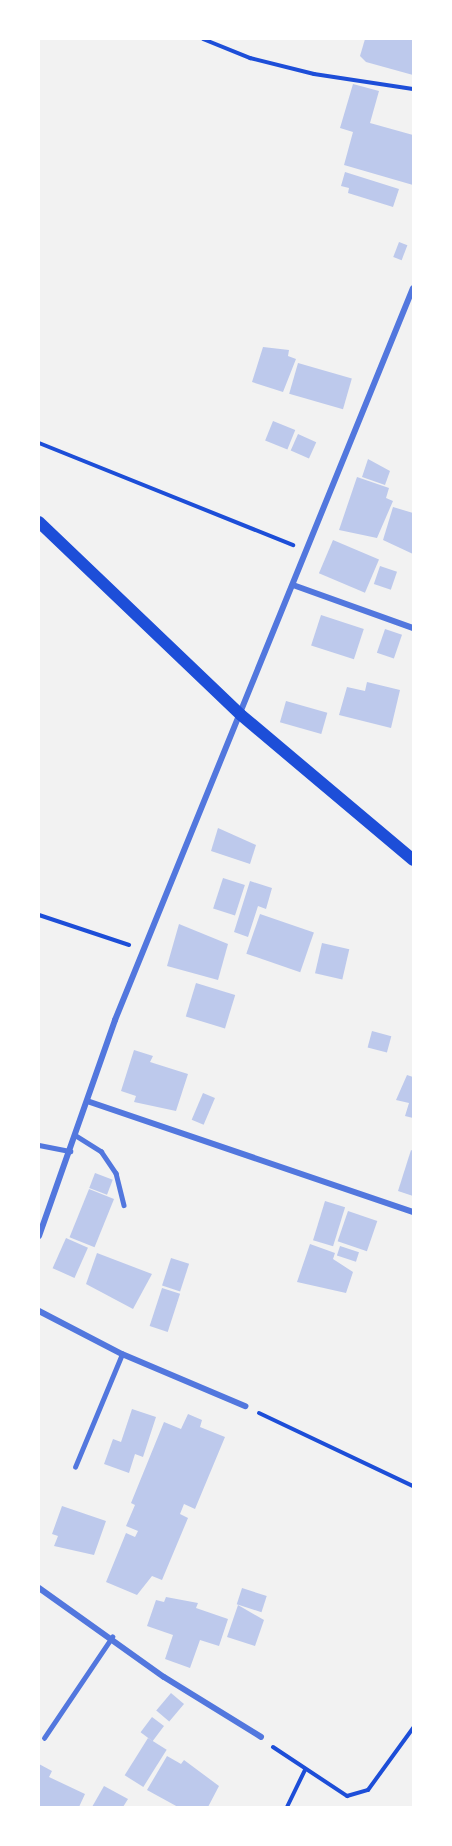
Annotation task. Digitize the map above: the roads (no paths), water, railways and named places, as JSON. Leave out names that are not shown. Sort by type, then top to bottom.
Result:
[{"type":"main road","points":[[39,522],[242,715],[413,860]]},
{"type":"street","points":[[39,1236],[87,1101],[145,950],[413,288]]},
{"type":"street","points":[[293,585],[413,628]]},
{"type":"street","points":[[87,1101],[413,1212]]},
{"type":"street","points":[[39,1311],[122,1354],[246,1406]]},
{"type":"street","points":[[39,1588],[164,1677],[261,1737]]},
{"type":"lane","points":[[75,1135],[101,1151],[116,1173],[124,1205]]},
{"type":"lane","points":[[39,1145],[70,1151]]},
{"type":"lane","points":[[75,1467],[122,1354]]},
{"type":"lane","points":[[44,1738],[112,1638]]}]
